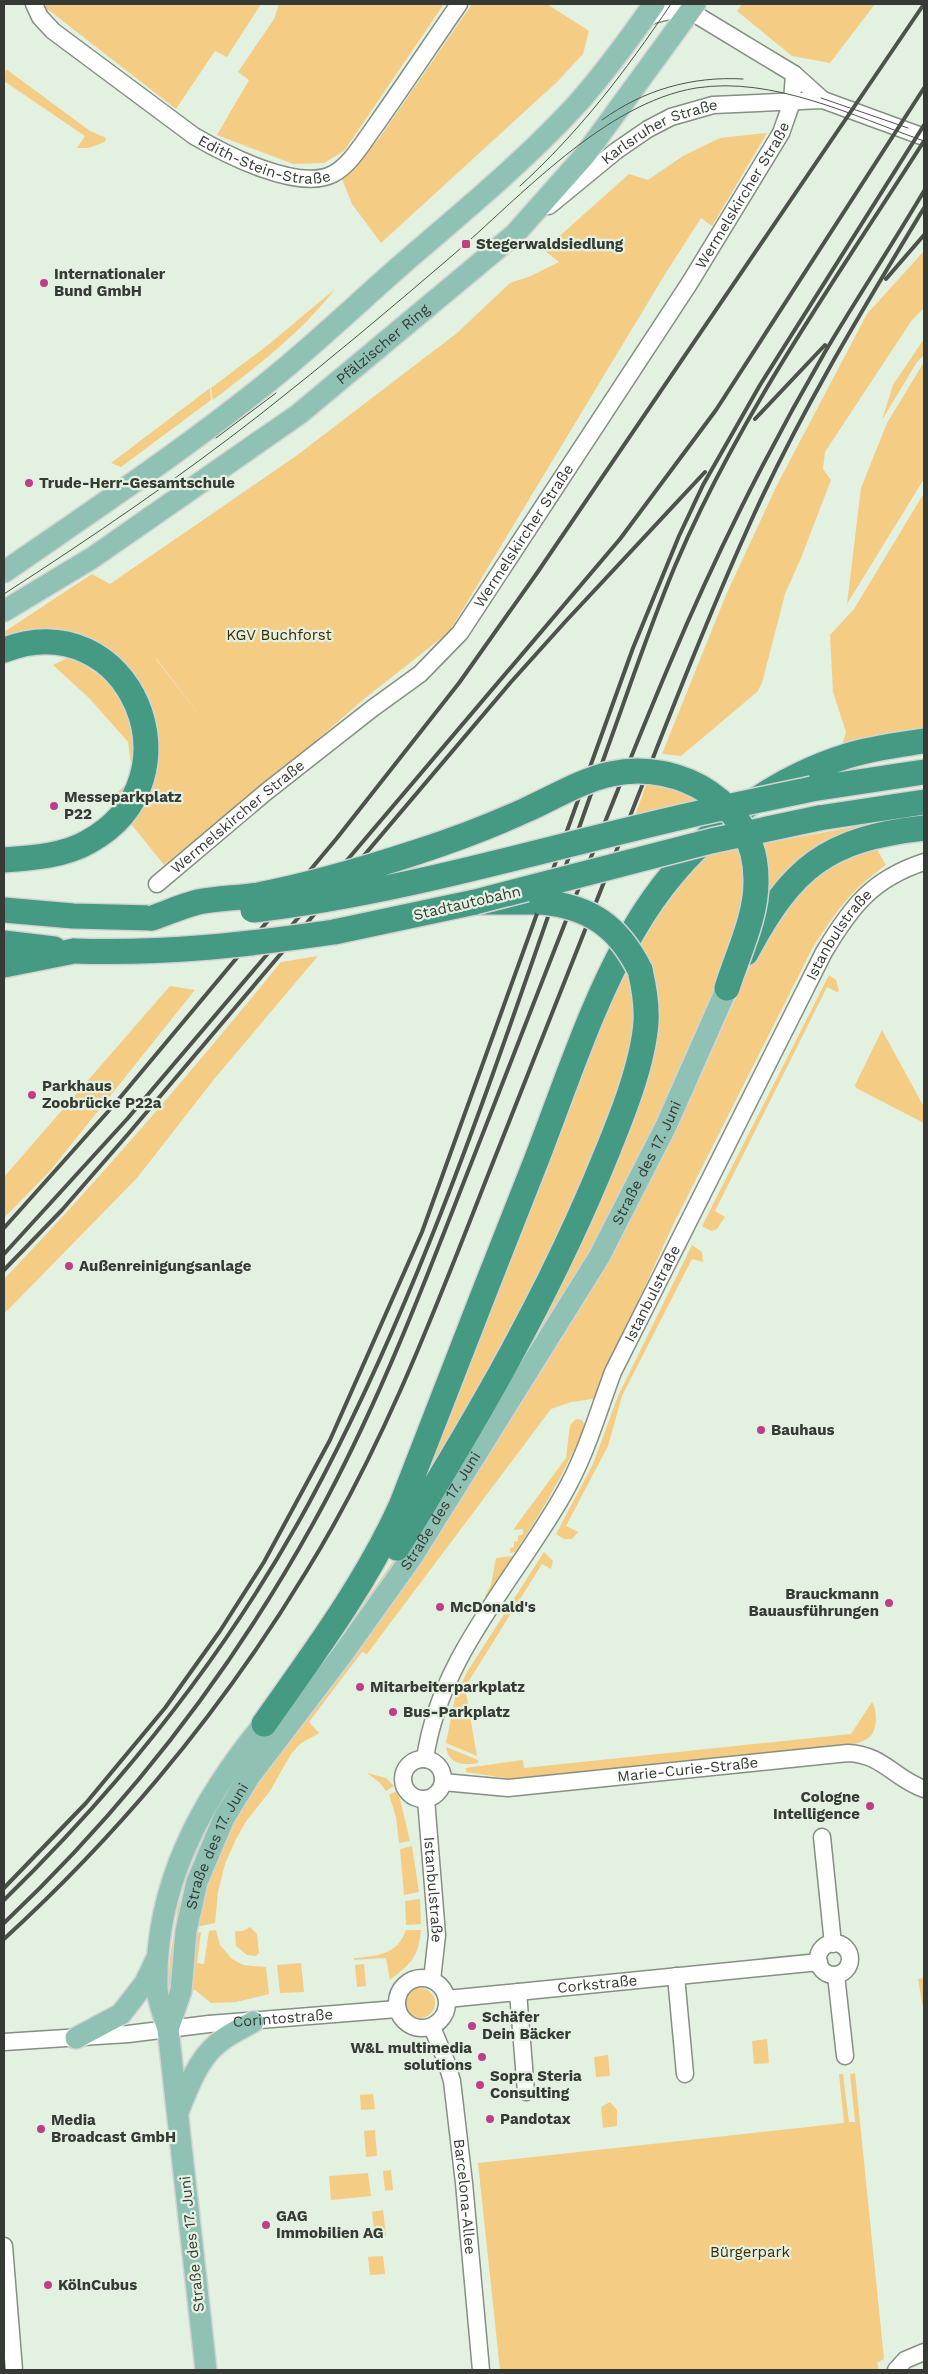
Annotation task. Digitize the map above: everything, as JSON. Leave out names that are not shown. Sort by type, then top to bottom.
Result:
[{"type":"highway","points":[[4,650],[30,643],[66,644],[84,650],[113,668],[135,698],[144,722],[147,740],[146,760],[137,792],[126,810],[101,834],[87,843],[41,856],[4,860]]},
{"type":"highway","points":[[264,1724],[333,1625],[382,1547],[401,1506],[598,1004],[618,960],[643,915],[666,882],[707,837],[743,808],[806,772],[847,756],[887,746],[924,741]]},
{"type":"highway","points":[[152,918],[198,902],[257,895],[416,852],[509,818],[610,774],[637,770],[664,772],[698,786],[723,804],[745,835],[753,857],[756,878],[754,905],[727,988]]},
{"type":"highway","points":[[4,910],[73,916],[152,918],[222,914],[330,899],[474,869],[812,789],[924,772]]},
{"type":"highway","name":"Stadtautobahn","points":[[4,943],[74,951],[142,952],[236,946],[334,932],[475,902],[711,841],[819,818],[924,802]]},
{"type":"highway","points":[[727,988],[774,904],[799,875],[819,859],[842,847],[869,837],[924,828]]},
{"type":"highway","points":[[264,1724],[318,1662],[380,1572],[490,1394],[531,1319],[586,1204],[615,1132],[641,1049],[646,1022],[646,995],[640,970],[630,950],[614,931],[578,909],[558,903],[475,902]]},
{"type":"highway","points":[[4,965],[74,951]]},
{"type":"main road","name":"Pfälzischer Ring","points":[[4,611],[92,558],[299,414],[520,227],[585,155],[693,7]]},
{"type":"main road","points":[[4,572],[147,473],[273,378],[470,206],[547,134],[600,76],[648,11]]},
{"type":"main road","name":"Straße des 17. Juni","points":[[168,2029],[181,1991],[186,1931],[197,1882],[224,1818],[249,1776],[342,1655],[412,1557],[599,1257],[666,1126],[727,988]]},
{"type":"main road","name":"Straße des 17. Juni","points":[[206,2370],[168,2029],[157,1990],[159,1952],[170,1887],[182,1852],[204,1809],[231,1764],[264,1724]]},
{"type":"main road","points":[[76,2038],[121,2014],[145,1982],[159,1952]]},
{"type":"main road","points":[[178,2115],[191,2082],[204,2059],[216,2044],[252,2022]]},
{"type":"street","name":"Edith-Stein-Straße","points":[[34,4],[40,18],[53,31],[194,136],[216,149],[272,172],[308,178],[334,174],[348,163],[408,80],[459,4]]},
{"type":"street","points":[[648,11],[656,13],[693,7]]},
{"type":"street","name":"Karlsruher Straße","points":[[693,7],[794,74],[823,100],[924,137]]},
{"type":"street","name":"Wermelskircher Straße","points":[[157,884],[266,792],[369,711],[420,674],[460,633],[689,284],[780,133],[792,102],[794,74]]},
{"type":"street","name":"Karlsruher Straße","points":[[520,227],[584,179],[616,151],[671,117],[694,109],[732,102],[823,100]]},
{"type":"street","name":"Istanbulstraße","points":[[425,1759],[438,1704],[451,1673],[486,1614],[553,1512],[579,1465],[594,1431],[613,1372],[824,952],[848,914],[861,898],[896,872],[924,862]]},
{"type":"street","name":"Marie-Curie-Straße","points":[[443,1782],[508,1788],[848,1754],[871,1757],[903,1779],[924,1789]]},
{"type":"street","points":[[425,1759],[439,1767],[443,1782],[436,1795],[426,1799],[412,1796],[404,1786],[403,1779],[408,1766],[425,1759]]},
{"type":"street","name":"Istanbulstraße","points":[[426,1799],[437,1935],[432,1980]]},
{"type":"street","points":[[822,1837],[833,1944]]},
{"type":"street","points":[[833,1944],[844,1947],[850,1956],[848,1966],[841,1974],[836,1975],[824,1972],[819,1962],[820,1953],[825,1947],[833,1944]]},
{"type":"street","name":"Corkstraße","points":[[447,1999],[819,1962]]},
{"type":"street","points":[[836,1975],[845,2056]]},
{"type":"street","points":[[676,1976],[685,2074]]},
{"type":"street","points":[[416,1979],[432,1980],[439,1984],[447,1999],[444,2016],[432,2027],[424,2029],[410,2026],[404,2022],[397,2009],[399,1993],[409,1982],[416,1979]]},
{"type":"street","points":[[518,1992],[526,2092]]},
{"type":"street","name":"Corintostraße","points":[[4,2042],[76,2038],[397,2009]]},
{"type":"street","name":"Barcelona-Allee","points":[[432,2027],[452,2081],[464,2183],[481,2370]]},
{"type":"street","points":[[4,2246],[14,2370]]},
{"type":"street","points":[[896,2370],[905,2360],[924,2352]]},
{"type":"green space","points":[[46,4],[261,4],[227,57],[215,51],[176,109],[46,8]]},
{"type":"green space","points":[[279,4],[444,4],[344,151],[324,163],[293,164],[217,135],[249,80],[238,72],[274,19]]},
{"type":"green space","points":[[472,4],[547,4],[589,31],[583,54],[557,82],[381,243],[352,204],[342,179],[378,140]]},
{"type":"green space","points":[[742,4],[875,4],[830,63],[792,56],[737,11]]},
{"type":"green space","points":[[6,69],[90,131],[106,138],[105,142],[88,148],[77,148],[85,136],[4,81]]},
{"type":"green space","name":"KGV Buchforst","points":[[767,133],[712,226],[701,218],[667,271],[449,632],[364,699],[278,774],[164,865],[111,799],[133,777],[128,742],[90,699],[53,665],[71,656],[112,684],[92,644],[59,631],[43,630],[7,637],[4,632],[92,574],[110,584],[296,456],[457,333],[510,283],[531,276],[559,262],[544,250],[629,174],[648,180],[683,156],[720,138]],"holes":[[[156,658],[211,730],[156,659]]]},
{"type":"green space","points":[[924,251],[924,308],[912,320],[825,452],[823,469],[831,480],[785,594],[762,683],[757,692],[681,756],[662,754],[726,595],[777,485],[867,314]]},
{"type":"green space","points":[[335,289],[293,335],[213,400],[211,388],[268,345]]},
{"type":"green space","points":[[924,339],[924,355],[917,362],[882,420],[893,385]]},
{"type":"green space","points":[[924,362],[924,479],[847,604],[861,488],[887,423]]},
{"type":"green space","points":[[210,388],[211,400],[121,467],[111,463]]},
{"type":"green space","points":[[924,493],[924,733],[841,748],[846,732],[833,692],[830,635],[854,609]]},
{"type":"green space","points":[[663,784],[679,788],[703,802],[635,816],[646,785]]},
{"type":"green space","points":[[864,825],[864,827],[767,892],[760,844]]},
{"type":"green space","points":[[875,846],[886,865],[853,893],[813,947],[674,1223],[593,1399],[571,1402],[551,1409],[367,1654],[362,1652],[309,1722],[319,1733],[300,1744],[291,1754],[270,1791],[247,1820],[236,1839],[225,1864],[218,1892],[215,1923],[196,1927],[207,1888],[221,1851],[237,1816],[257,1780],[517,1408],[608,1264],[685,1111],[752,962],[790,900],[825,868]]},
{"type":"green space","points":[[740,848],[746,884],[745,903],[719,990],[639,1164],[591,1252],[406,1553],[219,1813],[173,1992],[168,1992],[170,1958],[178,1907],[196,1852],[214,1812],[240,1770],[333,1647],[401,1550],[497,1397],[658,1013],[655,984],[636,939],[692,860]]},
{"type":"green space","points":[[318,956],[215,1078],[137,1178],[4,1314],[4,1279],[145,1124],[281,962]]},
{"type":"green space","points":[[625,963],[632,977],[636,1018],[626,1068],[608,1130],[525,1316],[412,1509]]},
{"type":"green space","points":[[829,975],[836,980],[839,990],[837,992],[827,987],[715,1211],[725,1217],[717,1229],[711,1231],[702,1226]]},
{"type":"green space","points":[[170,986],[195,990],[50,1171],[4,1218],[4,1177]]},
{"type":"green space","points":[[882,1030],[924,1107],[924,1123],[856,1088],[855,1085]]},
{"type":"green space","points":[[692,1245],[702,1252],[703,1262],[692,1259],[622,1396],[608,1446],[566,1526],[578,1532],[572,1539],[564,1539],[556,1534],[593,1464],[618,1396]]},
{"type":"green space","points":[[576,1419],[582,1420],[585,1426],[570,1459],[525,1537],[515,1552],[510,1553],[510,1548],[514,1547],[514,1542],[518,1541],[518,1536],[523,1534],[523,1529],[513,1530],[566,1458],[570,1425]]},
{"type":"green space","points":[[544,1552],[553,1561],[551,1569],[542,1564],[465,1687],[477,1756],[446,1743],[455,1697],[467,1672]]},
{"type":"green space","points":[[513,1556],[487,1597],[485,1596],[491,1585],[496,1558]]},
{"type":"green space","points":[[872,1702],[876,1719],[873,1733],[870,1737],[855,1744],[519,1780],[466,1772],[466,1768],[523,1760],[524,1768],[851,1734]]},
{"type":"green space","points":[[446,1747],[478,1760],[478,1763],[462,1764],[453,1760],[447,1753]]},
{"type":"green space","points":[[367,1773],[386,1778],[394,1786],[386,1791],[380,1783]]},
{"type":"green space","points":[[396,1791],[400,1799],[410,1841],[399,1843],[396,1817],[389,1795]]},
{"type":"green space","points":[[412,1846],[419,1892],[404,1895],[400,1849]]},
{"type":"green space","points":[[420,1899],[421,1924],[406,1925],[405,1901]]},
{"type":"green space","points":[[250,1927],[257,1934],[259,1953],[256,1956],[247,1955],[236,1946],[235,1931],[243,1931]]},
{"type":"green space","points":[[216,1930],[220,1945],[232,1959],[243,1965],[266,1967],[269,1994],[236,2002],[211,2003],[195,1990],[189,1990],[194,1934],[201,1932],[197,1963],[204,1964],[209,1931]]},
{"type":"green space","points":[[406,1930],[421,1930],[418,1948],[412,1960],[390,1980],[386,1958],[354,1960],[354,1958],[386,1953],[397,1945]]},
{"type":"green space","points":[[301,1963],[304,1992],[280,1993],[277,1965]]},
{"type":"green space","points":[[364,1964],[366,1986],[357,1987],[355,1965]]},
{"type":"green space","points":[[924,1978],[924,2035],[923,2007],[918,1979]]},
{"type":"green space","points":[[420,1988],[426,1989],[434,1997],[434,2009],[426,2017],[420,2018],[414,2017],[406,2009],[405,2003],[406,1997],[414,1989]]},
{"type":"green space","points":[[767,2039],[769,2063],[754,2064],[752,2041]]},
{"type":"green space","points":[[608,2055],[610,2076],[596,2077],[594,2057]]},
{"type":"green space","name":"Bürgerpark","points":[[855,2073],[884,2359],[877,2363],[879,2370],[500,2370],[478,2163],[844,2123],[839,2074],[843,2074],[849,2122],[855,2122],[850,2074]]},
{"type":"green space","points":[[373,2094],[375,2109],[361,2110],[360,2095]]},
{"type":"green space","points":[[610,2102],[617,2110],[617,2126],[603,2128],[601,2107]]},
{"type":"green space","points":[[375,2130],[377,2156],[366,2157],[364,2131]]},
{"type":"green space","points":[[391,2170],[393,2190],[385,2191],[383,2171]]},
{"type":"green space","points":[[368,2173],[371,2196],[331,2200],[329,2176]]},
{"type":"green space","points":[[383,2210],[386,2236],[375,2237],[372,2212]]},
{"type":"green space","points":[[383,2256],[385,2274],[370,2275],[368,2257]]},
{"type":"tram line","points":[[520,186],[563,144],[601,100],[671,4]]},
{"type":"tram line","points":[[602,120],[634,101],[669,87],[705,80],[743,79]]},
{"type":"tram line","points":[[4,594],[135,506],[199,461],[262,413],[406,295],[566,155],[597,132],[629,112],[662,97],[696,88],[725,86],[754,88],[783,93],[841,110],[924,141]]},
{"type":"tram line","points":[[821,98],[908,128]]},
{"type":"tram line","points":[[216,438],[276,393]]},
{"type":"railway","points":[[4,1228],[113,1106],[337,838],[459,683],[537,573],[924,4]]},
{"type":"railway","points":[[4,1254],[128,1118],[620,539],[716,410],[924,88]]},
{"type":"railway","points":[[4,1888],[86,1803],[165,1708],[220,1631],[264,1562],[330,1440],[422,1232],[633,648],[679,536],[703,485],[760,385],[924,125]]},
{"type":"railway","points":[[4,1900],[91,1809],[172,1713],[244,1611],[309,1503],[355,1413],[435,1228],[471,1134],[656,613],[700,510],[729,455],[790,349],[924,141]]},
{"type":"railway","points":[[4,1923],[98,1827],[183,1724],[259,1614],[327,1498],[347,1459],[400,1341],[617,791],[705,583],[762,466],[804,390],[837,332],[924,191]]},
{"type":"railway","points":[[4,1939],[47,1898],[130,1812],[205,1720],[274,1623],[334,1525],[406,1378],[448,1277],[686,676],[747,530],[808,406],[853,326],[924,208]]},
{"type":"railway","points":[[886,279],[924,235]]},
{"type":"railway","points":[[755,419],[825,345]]},
{"type":"railway","points":[[4,1270],[62,1210],[129,1133],[511,682],[705,472]]},
{"type":"place","name":"Stegerwaldsiedlung","points":[[466,244]]},
{"type":"place","name":"Internationaler Bund GmbH","points":[[44,283]]},
{"type":"place","name":"Trude-Herr-Gesamtschule","points":[[29,483]]},
{"type":"place","name":"Messeparkplatz P22","points":[[54,806]]},
{"type":"place","name":"Parkhaus Zoobrücke P22a","points":[[32,1095]]},
{"type":"place","name":"Außenreinigungsanlage","points":[[69,1266]]},
{"type":"place","name":"Bauhaus","points":[[761,1430]]},
{"type":"place","name":"Brauckmann Bauausführungen","points":[[889,1603]]},
{"type":"place","name":"McDonald's","points":[[440,1607]]},
{"type":"place","name":"Mitarbeiterparkplatz","points":[[360,1687]]},
{"type":"place","name":"Bus-Parkplatz","points":[[393,1712]]},
{"type":"place","name":"Cologne Intelligence","points":[[870,1806]]},
{"type":"place","name":"Schäfer Dein Bäcker","points":[[472,2026]]},
{"type":"place","name":"W&L multimedia solutions","points":[[482,2057]]},
{"type":"place","name":"Sopra Steria Consulting","points":[[480,2085]]},
{"type":"place","name":"Pandotax","points":[[490,2119]]},
{"type":"place","name":"Media Broadcast GmbH","points":[[41,2129]]},
{"type":"place","name":"GAG Immobilien AG","points":[[266,2225]]},
{"type":"place","name":"KölnCubus","points":[[48,2285]]}]
